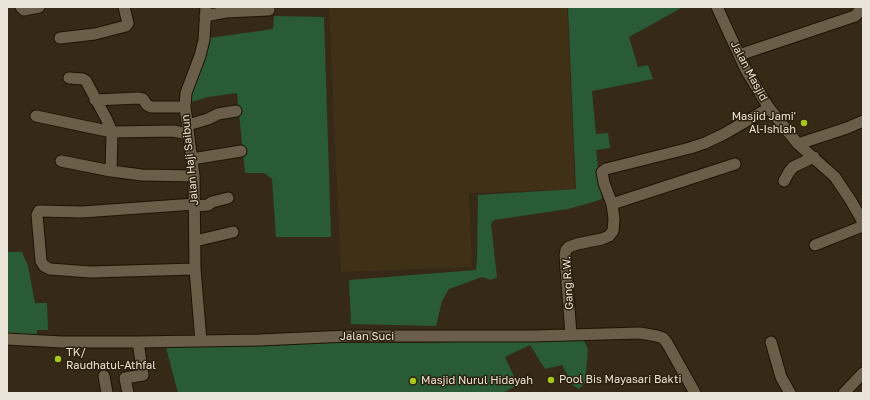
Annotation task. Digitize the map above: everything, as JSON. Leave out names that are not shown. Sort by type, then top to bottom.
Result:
[{"type":"street","points":[[20,7],[24,10],[39,7]]},
{"type":"street","points":[[60,38],[95,34],[126,26],[128,19],[124,7]]},
{"type":"street","name":"Jalan Masjid","points":[[717,7],[752,81],[769,108],[798,144],[835,177],[863,222]]},
{"type":"street","points":[[740,56],[855,16],[860,12],[860,7]]},
{"type":"street","points":[[205,12],[269,10]]},
{"type":"street","name":"Jalan Haji Saibun","points":[[201,341],[195,269],[194,176],[185,107],[186,93],[200,56],[204,40],[205,12]]},
{"type":"street","points":[[69,78],[83,79],[86,81],[112,132],[111,171]]},
{"type":"street","points":[[95,100],[139,98],[143,99],[147,105],[151,107],[185,107]]},
{"type":"street","name":"Gang R.W.","points":[[571,335],[565,254],[566,250],[569,247],[602,239],[609,236],[613,231],[614,219],[612,204],[604,183],[602,174],[603,170],[690,148],[704,143],[724,134],[769,108]]},
{"type":"street","points":[[36,116],[112,132],[173,131],[188,130],[218,114],[236,111]]},
{"type":"street","points":[[798,144],[847,128],[863,121]]},
{"type":"street","points":[[192,159],[241,151]]},
{"type":"street","points":[[784,182],[793,167],[814,157]]},
{"type":"street","points":[[61,161],[111,171],[142,175],[194,176]]},
{"type":"street","points":[[612,204],[735,164]]},
{"type":"street","points":[[195,269],[80,272],[50,269],[44,266],[41,261],[37,215],[38,210],[82,212],[208,205],[212,202],[228,198]]},
{"type":"street","points":[[815,245],[863,226]]},
{"type":"street","points":[[195,241],[233,232]]},
{"type":"street","name":"Jalan Suci","points":[[7,339],[62,342],[138,342],[260,340],[348,336],[571,335],[640,333],[663,338],[672,350],[695,393]]},
{"type":"street","points":[[128,393],[125,378],[143,375],[138,342]]},
{"type":"street","points":[[771,342],[780,377],[790,393]]},
{"type":"street","points":[[844,393],[863,373]]},
{"type":"street","points":[[104,376],[107,393]]},
{"type":"shaded area","points":[[329,7],[567,7],[575,189],[469,193],[472,267],[341,272]]},
{"type":"green space","points":[[568,7],[683,7],[629,37],[638,67],[648,65],[653,79],[592,91],[596,134],[608,133],[610,148],[596,150],[602,198],[600,200],[568,209],[494,220],[491,224],[497,277],[491,280],[482,277],[449,289],[442,301],[436,326],[351,324],[349,280],[476,270],[478,195],[576,189]]},
{"type":"green space","points":[[274,16],[324,17],[331,237],[276,237],[272,179],[264,173],[245,173],[237,93],[208,97],[191,102],[192,107],[183,110],[202,39],[273,29]]},
{"type":"green space","points":[[7,252],[22,252],[28,266],[35,303],[47,303],[48,330],[37,330],[37,335],[7,335]]},
{"type":"green space","points":[[583,339],[588,349],[585,383],[579,389],[574,386],[562,365],[545,369],[530,345],[505,357],[518,385],[502,393],[178,393],[165,344],[416,343]]},
{"type":"place","name":"Masjid Jami' Al-Ishlah","points":[[804,123]]},
{"type":"place","name":"TK/ Raudhatul-Athfal","points":[[58,359]]},
{"type":"place","name":"Pool Bis Mayasari Bakti","points":[[551,380]]},
{"type":"place","name":"Masjid Nurul Hidayah","points":[[413,381]]}]
